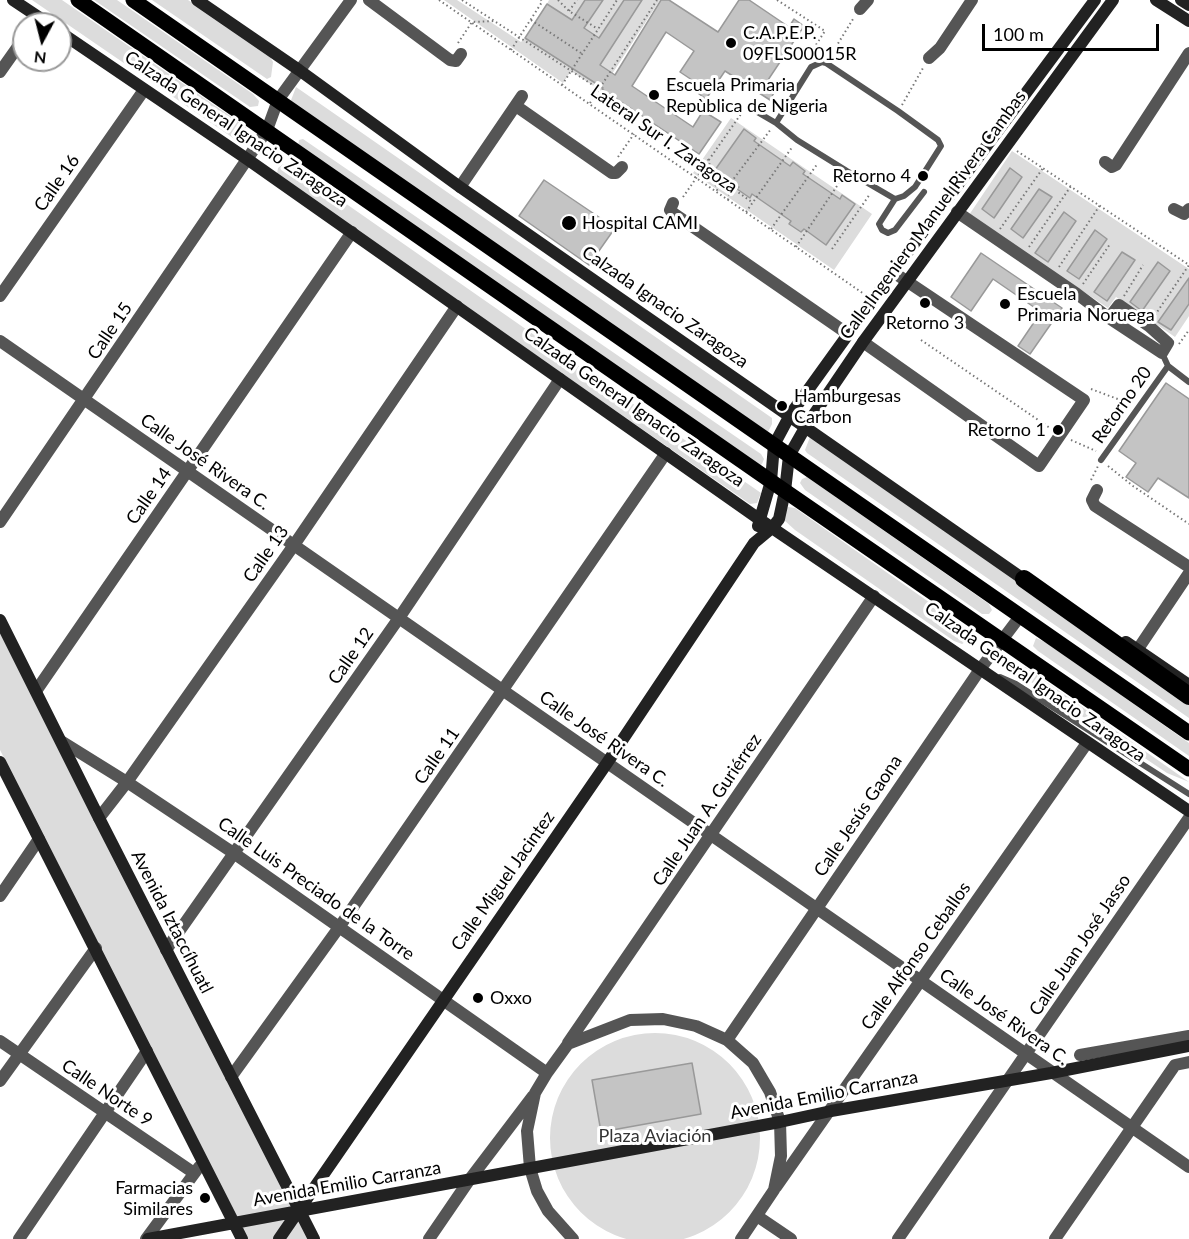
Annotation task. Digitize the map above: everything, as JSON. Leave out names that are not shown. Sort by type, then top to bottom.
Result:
[{"type":"highway","points":[[1024,579],[1189,696]]},
{"type":"main road","points":[[14,0],[28,12]]},
{"type":"main road","name":"Calzada General Ignacio Zaragoza","points":[[78,0],[1189,769]]},
{"type":"main road","points":[[133,0],[1189,733]]},
{"type":"main road","name":"Calzada Ignacio Zaragoza","points":[[197,0],[299,70],[460,187],[1024,579]]},
{"type":"main road","name":"Calle Ingeniero Manuel Rivera Cambas","points":[[774,445],[790,415],[892,272],[1095,0]]},
{"type":"main road","name":"Calle Ingeniero Manuel Rivera Cambas","points":[[789,456],[806,426],[863,342],[1113,0]]},
{"type":"main road","points":[[1156,0],[1189,21]]},
{"type":"main road","points":[[1181,0],[1189,5]]},
{"type":"main road","name":"Calzada General Ignacio Zaragoza","points":[[72,40],[352,232],[772,528],[1189,811]]},
{"type":"main road","points":[[995,135],[1008,144]]},
{"type":"main road","name":"Calle Miguel Jacintez","points":[[754,543],[771,481],[774,445]]},
{"type":"main road","name":"Calle Miguel Jacintez","points":[[279,1239],[607,763],[754,543],[779,519],[789,456]]},
{"type":"main road","points":[[1024,579],[1138,649],[1189,685]]},
{"type":"main road","name":"Avenida Iztaccíhuatl","points":[[0,620],[314,1239]]},
{"type":"main road","points":[[0,762],[242,1239]]},
{"type":"main road","name":"Avenida Emilio Carranza","points":[[147,1239],[1189,1046]]},
{"type":"street","name":"Calle 15","points":[[0,522],[267,130],[278,100],[351,0]]},
{"type":"street","points":[[369,0],[450,60],[456,61],[461,54]]},
{"type":"street","points":[[929,58],[940,48],[972,0]]},
{"type":"street","points":[[1105,162],[1112,167],[1116,165],[1189,53]]},
{"type":"street","points":[[0,72],[12,55]]},
{"type":"street","name":"Calle 16","points":[[0,297],[144,90]]},
{"type":"street","points":[[460,187],[519,101],[612,173],[618,172],[622,167]]},
{"type":"street","points":[[673,203],[670,210],[674,213],[848,334]]},
{"type":"street","points":[[1174,209],[1185,214],[1189,208]]},
{"type":"street","points":[[957,212],[1109,318],[1162,353],[1168,343],[1119,305],[1109,318]]},
{"type":"street","name":"Calle 14","points":[[36,691],[352,232]]},
{"type":"street","points":[[863,342],[1040,466],[1084,400],[892,272]]},
{"type":"street","name":"Calle 13","points":[[99,818],[127,782],[294,545],[457,306]]},
{"type":"street","name":"Calle José Rivera C.","points":[[0,341],[1026,1056],[1189,1167]]},
{"type":"street","name":"Calle 12","points":[[166,950],[399,618],[560,379]]},
{"type":"street","name":"Calle 11","points":[[231,1077],[504,691],[666,453]]},
{"type":"street","points":[[1097,490],[1092,500],[1095,506],[1189,567]]},
{"type":"street","points":[[1138,649],[1189,573]]},
{"type":"street","name":"Calle Juan A. Guriérrez","points":[[535,1092],[874,596]]},
{"type":"street","name":"Calle Jesús Gaona","points":[[728,1040],[981,668],[1021,615]]},
{"type":"street","name":"Calle Luis Preciado de la Torre","points":[[61,741],[235,854],[547,1073]]},
{"type":"street","name":"Calle Alfonso Ceballos","points":[[741,1239],[1087,743]]},
{"type":"street","name":"Calle Juan José Jasso","points":[[898,1239],[1189,818]]},
{"type":"street","points":[[0,896],[39,839]]},
{"type":"street","points":[[0,1081],[96,948]]},
{"type":"street","points":[[568,1044],[630,1020],[663,1019],[696,1026],[728,1040],[753,1063],[770,1092],[780,1122],[781,1156],[774,1190]]},
{"type":"street","points":[[1080,1055],[1189,1035]]},
{"type":"street","name":"Calle Norte 9","points":[[0,1041],[194,1173]]},
{"type":"street","points":[[19,1239],[147,1051]]},
{"type":"street","points":[[1055,1239],[1175,1065],[1189,1062]]},
{"type":"street","points":[[535,1092],[527,1131],[530,1168],[537,1191],[548,1211],[573,1239]]},
{"type":"street","points":[[429,1239],[470,1179],[535,1092]]},
{"type":"street","points":[[147,1239],[204,1162]]},
{"type":"street","points":[[757,1216],[790,1239]]},
{"type":"lane","points":[[72,34],[136,78],[144,90]]},
{"type":"lane","points":[[776,123],[811,67],[817,62],[826,63],[941,143],[940,150],[915,186],[904,196],[895,199],[879,224],[882,230],[888,233],[895,230],[924,192]]},
{"type":"lane","points":[[752,109],[776,123],[797,140],[895,199]]},
{"type":"lane","points":[[1162,353],[1168,366],[1188,379]]},
{"type":"lane","name":"Retorno 20","points":[[1101,460],[1168,366]]},
{"type":"lane","points":[[981,668],[1016,684],[1189,794]]},
{"type":"lane","points":[[1146,783],[1155,771]]},
{"type":"path","name":"Lateral Sur I. Zaragoza","points":[[439,0],[872,300]]},
{"type":"path","name":"Lateral Sur I. Zaragoza","points":[[462,0],[599,89]]},
{"type":"path","points":[[511,50],[542,2],[541,0]]},
{"type":"path","points":[[558,0],[569,11],[598,29]]},
{"type":"path","points":[[569,11],[577,0]]},
{"type":"path","points":[[562,85],[617,0]]},
{"type":"path","points":[[589,104],[657,0]]},
{"type":"path","points":[[777,0],[825,31],[806,60],[811,67]]},
{"type":"path","points":[[826,63],[864,5]]},
{"type":"path","points":[[531,20],[582,53]]},
{"type":"path","points":[[461,54],[452,52],[472,22],[495,21]]},
{"type":"path","points":[[898,111],[929,58]]},
{"type":"path","points":[[673,203],[677,205],[741,111],[752,109]]},
{"type":"path","points":[[728,200],[732,181],[776,123]]},
{"type":"path","points":[[622,167],[613,165],[634,134]]},
{"type":"path","points":[[746,212],[797,140]]},
{"type":"path","points":[[1008,144],[1189,265],[1149,326]]},
{"type":"path","points":[[771,229],[823,155]]},
{"type":"path","points":[[708,159],[718,193]]},
{"type":"path","points":[[994,237],[1043,168]]},
{"type":"path","points":[[796,247],[847,171]]},
{"type":"path","points":[[712,174],[753,203]]},
{"type":"path","points":[[1023,257],[1071,186]]},
{"type":"path","points":[[832,249],[874,188]]},
{"type":"path","points":[[1052,277],[1100,206]]},
{"type":"path","points":[[1077,294],[1110,244]]},
{"type":"path","points":[[1119,305],[1143,265]]},
{"type":"path","points":[[1184,338],[1189,341]]},
{"type":"path","points":[[921,340],[1060,435],[1098,452],[1101,460],[1133,486],[1189,524]]},
{"type":"path","points":[[1084,400],[1090,389],[1138,409]]},
{"type":"path","points":[[1097,490],[1089,485],[1101,460]]},
{"type":"green space","points":[[32,0],[62,0],[246,127],[243,136],[239,142],[72,27],[72,12],[49,12]]},
{"type":"green space","points":[[94,0],[117,0],[253,94],[259,101],[258,106],[250,107]]},
{"type":"green space","points":[[152,0],[188,0],[269,55],[273,62],[271,77],[267,79]]},
{"type":"green space","points":[[444,0],[457,0],[521,42],[525,38],[563,63],[570,52],[532,27],[540,14],[579,39],[585,29],[547,4],[549,0],[660,0],[601,91],[571,71],[563,83]]},
{"type":"green space","points":[[296,87],[772,418],[768,432],[290,103]]},
{"type":"green space","points":[[731,118],[872,214],[834,270],[693,173]]},
{"type":"green space","points":[[303,139],[761,454],[764,459],[762,464],[759,466],[298,146],[299,140]]},
{"type":"green space","points":[[1012,151],[1189,269],[1189,316],[1175,337],[1116,297],[1108,308],[969,215]]},
{"type":"green space","points":[[283,164],[289,164],[761,493],[757,503],[750,504],[282,179],[277,174],[278,168]]},
{"type":"green space","points":[[810,437],[1189,698],[1189,718],[807,453],[805,450]]},
{"type":"green space","points":[[807,477],[989,604],[992,610],[989,614],[982,614],[805,490],[800,483]]},
{"type":"green space","points":[[788,507],[795,508],[963,626],[969,634],[967,641],[962,644],[954,641],[795,530],[784,520]]},
{"type":"green space","points":[[0,633],[310,1239],[247,1239],[0,750]]},
{"type":"green space","points":[[1036,638],[1047,643],[1189,743],[1189,756],[1038,651],[1033,646]]},
{"type":"green space","points":[[1018,666],[1025,667],[1189,782],[1167,773],[1025,678],[1016,670]]},
{"type":"green space","name":"Plaza Aviación","points":[[645,1033],[665,1033],[686,1037],[705,1045],[736,1071],[748,1088],[756,1107],[760,1138],[756,1169],[748,1188],[722,1219],[705,1231],[686,1239],[665,1243],[645,1243],[624,1239],[605,1231],[574,1205],[562,1188],[554,1169],[550,1148],[550,1128],[554,1107],[562,1088],[588,1057],[605,1045],[624,1037]]},
{"type":"building","points":[[585,0],[603,0],[584,28],[599,38],[624,0],[642,0],[600,65],[615,75],[661,0],[669,0],[718,32],[739,0],[749,0],[789,27],[794,19],[804,26],[766,83],[776,89],[770,100],[725,71],[706,99],[688,86],[692,80],[680,72],[694,51],[666,32],[632,86],[693,127],[703,111],[721,122],[699,154],[525,38],[547,4],[572,20]]},
{"type":"building","points":[[744,129],[756,138],[754,141],[790,166],[793,162],[805,171],[803,174],[840,199],[842,195],[855,204],[826,245],[804,229],[801,232],[789,224],[791,221],[752,194],[750,198],[715,170]]},
{"type":"building","points":[[1010,168],[1022,177],[994,218],[982,209]]},
{"type":"building","name":"Hospital CAMI","points":[[544,180],[615,228],[589,265],[519,216]]},
{"type":"building","points":[[1039,189],[1052,197],[1023,238],[1011,229]]},
{"type":"building","points":[[1064,212],[1076,221],[1048,262],[1035,253]]},
{"type":"building","points":[[1095,230],[1107,239],[1079,279],[1067,271]]},
{"type":"building","points":[[1122,252],[1135,260],[1107,301],[1094,292]]},
{"type":"building","points":[[981,253],[1062,308],[1030,354],[1018,346],[1041,312],[993,279],[971,311],[951,297]]},
{"type":"building","points":[[1158,262],[1170,271],[1142,311],[1130,302]]},
{"type":"building","points":[[1189,278],[1189,304],[1171,330],[1158,322]]},
{"type":"building","points":[[1166,383],[1189,399],[1189,498],[1158,478],[1148,492],[1126,477],[1136,463],[1119,451]]},
{"type":"building","points":[[692,1063],[701,1114],[601,1132],[592,1080]]},
{"type":"place","name":"C.A.P.E.P. 09FLS00015R","points":[[731,43]]},
{"type":"place","name":"Escuela Primaria Repùblica de Nigeria","points":[[654,95]]},
{"type":"place","name":"Retorno 4","points":[[923,176]]},
{"type":"place","name":"Hospital CAMI","points":[[569,223]]},
{"type":"place","name":"Retorno 3","points":[[925,303]]},
{"type":"place","name":"Escuela Primaria Noruega","points":[[1005,304]]},
{"type":"place","name":"Hamburgesas Carbon","points":[[782,406]]},
{"type":"place","name":"Retorno 1","points":[[1058,430]]},
{"type":"place","name":"Oxxo","points":[[478,998]]},
{"type":"place","name":"Farmacias Similares","points":[[205,1198]]}]
